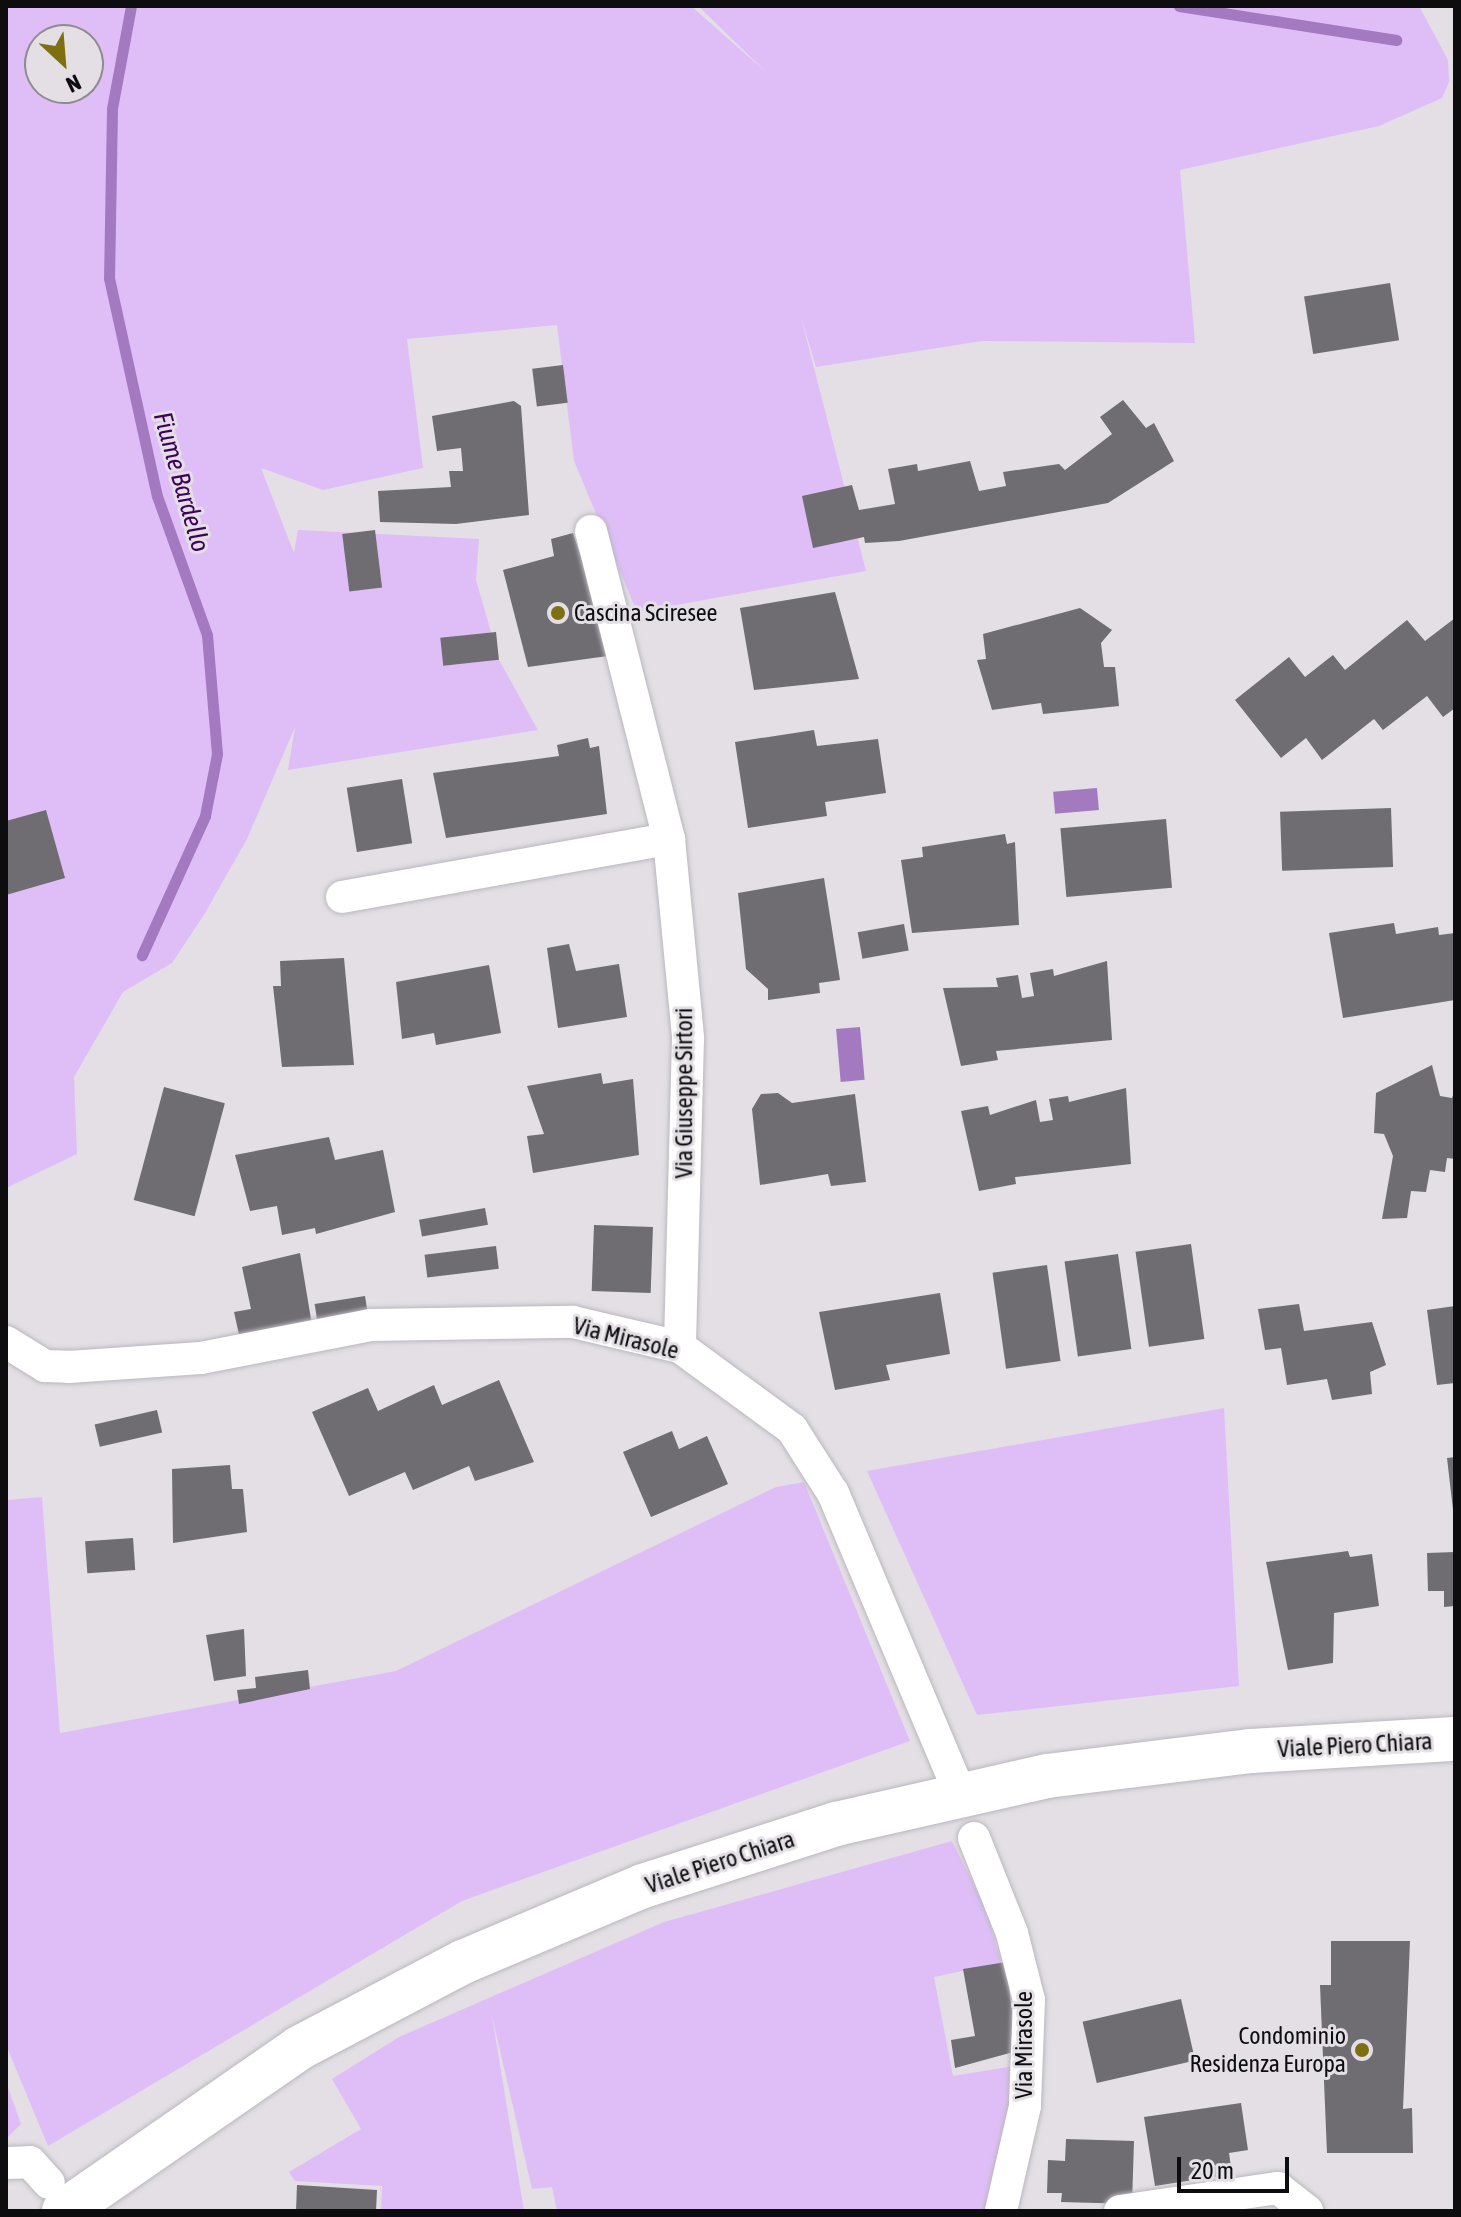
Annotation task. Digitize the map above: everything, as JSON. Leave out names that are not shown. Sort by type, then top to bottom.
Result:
[{"type":"street","name":"Via Giuseppe Sirtori","points":[[591,531],[669,839],[688,1038],[680,1347]]},
{"type":"street","points":[[342,897],[669,839]]},
{"type":"street","name":"Via Mirasole","points":[[6,1342],[45,1366],[69,1367],[201,1358],[371,1325],[573,1322],[680,1347],[792,1429],[833,1493],[956,1784]]},
{"type":"street","name":"Viale Piero Chiara","points":[[57,2197],[299,2048],[463,1962],[643,1886],[836,1824],[1047,1776],[1251,1751],[1455,1739]]},
{"type":"street","name":"Via Mirasole","points":[[974,1838],[1029,2000],[1025,2106],[1001,2211]]},
{"type":"street","points":[[6,2163],[30,2162],[57,2197]]},
{"type":"street","points":[[1120,2211],[1278,2188],[1307,2211]]},
{"type":"shaded area","points":[[6,6],[691,6],[767,73],[698,6],[1419,6],[1448,60],[1449,82],[1442,98],[1379,126],[1180,170],[1195,343],[982,341],[816,367],[801,317],[866,571],[637,612],[574,461],[557,325],[407,339],[423,468],[323,490],[261,468],[294,553],[298,530],[479,539],[476,580],[499,660],[538,730],[288,770],[295,727],[247,839],[205,913],[172,963],[123,992],[74,1077],[77,1154],[6,1188]]},
{"type":"shaded area","points":[[1097,788],[1099,810],[1055,814],[1053,792]]},
{"type":"shaded area","points":[[860,1027],[865,1080],[841,1082],[836,1029]]},
{"type":"shaded area","points":[[1224,1408],[1239,1686],[977,1715],[867,1471]]},
{"type":"shaded area","points":[[804,1482],[910,1741],[462,1901],[48,2146],[6,2045],[6,1500],[42,1497],[60,1733],[396,1671],[776,1487]]},
{"type":"shaded area","points":[[952,1841],[986,1909],[1001,1963],[934,1977],[953,2076],[1014,2066],[1017,2077],[988,2211],[557,2211],[552,2187],[532,2189],[492,2016],[524,2211],[381,2211],[382,2186],[295,2181],[289,2172],[361,2129],[332,2079],[399,2037],[664,1922]]},
{"type":"shaded area","points":[[6,2082],[21,2124],[6,2139]]},
{"type":"building","points":[[1390,283],[1399,340],[1313,354],[1304,297]]},
{"type":"building","points":[[563,365],[568,403],[537,406],[532,369]]},
{"type":"building","points":[[1123,400],[1146,428],[1154,423],[1174,461],[1108,503],[899,541],[865,543],[864,537],[813,548],[802,496],[852,485],[859,510],[895,504],[888,469],[917,464],[918,471],[970,461],[979,491],[1006,486],[1003,472],[1059,464],[1065,470],[1112,434],[1100,417]]},
{"type":"building","points":[[514,401],[521,406],[529,515],[456,524],[380,522],[378,491],[451,487],[449,471],[463,471],[461,448],[437,451],[432,416]]},
{"type":"building","points":[[375,530],[382,588],[349,592],[342,534]]},
{"type":"building","name":"Cascina Sciresee","points":[[573,533],[615,655],[528,667],[503,570],[554,556],[551,539]]},
{"type":"building","points":[[835,592],[859,679],[754,690],[740,608]]},
{"type":"building","points":[[1080,608],[1112,630],[1101,643],[1104,667],[1115,667],[1119,706],[1043,714],[1041,703],[992,710],[977,660],[986,659],[983,634]]},
{"type":"building","points":[[1455,618],[1455,708],[1443,717],[1427,696],[1383,730],[1374,719],[1322,760],[1306,738],[1281,758],[1235,700],[1289,657],[1305,677],[1333,655],[1345,670],[1407,620],[1425,641]]},
{"type":"building","points":[[496,632],[499,660],[443,666],[440,638]]},
{"type":"building","points":[[814,730],[817,746],[878,739],[886,793],[825,802],[827,816],[748,828],[735,742]]},
{"type":"building","points":[[588,738],[590,748],[599,746],[607,814],[446,838],[433,773],[559,756],[557,745]]},
{"type":"building","points":[[402,779],[412,843],[357,852],[347,788]]},
{"type":"building","points":[[1391,808],[1393,867],[1282,871],[1280,812]]},
{"type":"building","points":[[46,810],[65,878],[6,895],[6,821]]},
{"type":"building","points":[[1166,819],[1172,888],[1066,897],[1060,828]]},
{"type":"building","points":[[1005,834],[1007,844],[1015,842],[1019,925],[912,933],[901,860],[923,857],[922,847]]},
{"type":"building","points":[[824,878],[840,980],[819,983],[820,993],[768,1000],[768,989],[746,969],[738,893]]},
{"type":"building","points":[[1394,923],[1396,934],[1438,927],[1439,935],[1455,933],[1455,1000],[1343,1018],[1329,933]]},
{"type":"building","points":[[904,924],[909,951],[862,959],[858,932]]},
{"type":"building","points":[[569,944],[576,971],[619,964],[627,1017],[558,1028],[547,948]]},
{"type":"building","points":[[344,958],[354,1065],[282,1067],[273,986],[281,986],[280,961]]},
{"type":"building","points":[[1107,961],[1112,1040],[996,1051],[998,1060],[961,1066],[943,988],[998,987],[996,978],[1018,975],[1022,998],[1034,996],[1030,973],[1053,969],[1054,976]]},
{"type":"building","points":[[489,965],[501,1033],[436,1045],[434,1033],[402,1039],[396,982]]},
{"type":"building","points":[[1432,1065],[1440,1096],[1452,1098],[1455,1090],[1455,1159],[1447,1158],[1445,1172],[1430,1170],[1426,1192],[1411,1191],[1407,1218],[1382,1219],[1393,1156],[1384,1134],[1374,1133],[1376,1093]]},
{"type":"building","points":[[601,1073],[603,1084],[633,1079],[639,1155],[533,1173],[527,1136],[544,1134],[527,1086]]},
{"type":"building","points":[[164,1087],[225,1103],[195,1216],[134,1200]]},
{"type":"building","points":[[1126,1088],[1131,1164],[1015,1177],[1016,1184],[979,1191],[961,1111],[988,1106],[990,1115],[1036,1100],[1040,1122],[1053,1120],[1049,1099],[1068,1096],[1069,1102]]},
{"type":"building","points":[[778,1093],[792,1103],[855,1094],[866,1182],[831,1186],[828,1174],[760,1185],[752,1109],[761,1094]]},
{"type":"building","points":[[329,1137],[335,1160],[383,1150],[395,1212],[316,1234],[315,1228],[282,1235],[277,1206],[250,1211],[235,1155]]},
{"type":"building","points":[[485,1208],[488,1225],[422,1236],[419,1220]]},
{"type":"building","points":[[594,1225],[653,1227],[651,1293],[592,1291]]},
{"type":"building","points":[[1191,1244],[1204,1339],[1149,1347],[1136,1252]]},
{"type":"building","points":[[496,1246],[499,1269],[427,1278],[425,1255]]},
{"type":"building","points":[[300,1253],[313,1331],[242,1348],[234,1312],[251,1309],[242,1267]]},
{"type":"building","points":[[1118,1254],[1131,1349],[1078,1357],[1065,1262]]},
{"type":"building","points":[[1047,1265],[1060,1361],[1006,1369],[993,1273]]},
{"type":"building","points":[[940,1293],[950,1354],[886,1365],[890,1380],[835,1390],[819,1312]]},
{"type":"building","points":[[365,1296],[368,1314],[317,1322],[315,1304]]},
{"type":"building","points":[[1299,1304],[1304,1331],[1372,1322],[1386,1365],[1370,1372],[1372,1394],[1332,1400],[1327,1379],[1287,1385],[1281,1348],[1265,1350],[1258,1309]]},
{"type":"building","points":[[1455,1306],[1455,1383],[1437,1385],[1427,1310]]},
{"type":"building","points":[[499,1380],[534,1462],[475,1481],[469,1466],[413,1490],[405,1472],[349,1496],[312,1412],[368,1388],[378,1411],[434,1385],[442,1405]]},
{"type":"building","points":[[157,1410],[162,1432],[100,1447],[95,1424]]},
{"type":"building","points":[[672,1431],[679,1449],[707,1436],[728,1484],[651,1517],[623,1452]]},
{"type":"building","points":[[1455,1457],[1455,1510],[1453,1510],[1447,1458]]},
{"type":"building","points":[[230,1465],[232,1489],[243,1489],[247,1532],[173,1543],[172,1469]]},
{"type":"building","points":[[133,1538],[135,1570],[87,1573],[85,1541]]},
{"type":"building","points":[[1348,1551],[1350,1557],[1372,1554],[1379,1606],[1334,1613],[1333,1663],[1288,1670],[1266,1562]]},
{"type":"building","points":[[1455,1552],[1455,1606],[1444,1607],[1444,1591],[1428,1591],[1427,1553]]},
{"type":"building","points":[[244,1629],[246,1676],[214,1681],[206,1635]]},
{"type":"building","points":[[308,1670],[310,1689],[239,1704],[237,1690],[256,1688],[255,1677]]},
{"type":"building","name":"Condominio Residenza Europa","points":[[1331,1941],[1410,1941],[1403,2109],[1412,2108],[1413,2153],[1327,2153],[1320,1985],[1331,1985]]},
{"type":"building","points":[[1006,1962],[1017,2051],[955,2068],[951,2040],[975,2036],[963,1969]]},
{"type":"building","points":[[1181,1999],[1195,2060],[1097,2083],[1083,2022]]},
{"type":"building","points":[[1241,2103],[1248,2150],[1229,2153],[1232,2174],[1155,2186],[1144,2117]]},
{"type":"building","points":[[1066,2139],[1134,2141],[1132,2204],[1061,2202],[1062,2193],[1047,2193],[1048,2160],[1065,2161]]},
{"type":"building","points":[[297,2185],[377,2190],[376,2211],[296,2211]]},
{"type":"waterway","name":"Fiume Bardello","points":[[131,6],[112,109],[109,278],[157,496],[207,635],[217,754],[205,816],[142,955]]},
{"type":"waterway","points":[[1179,6],[1396,40]]},
{"type":"place","name":"Cascina Sciresee","points":[[558,613]]},
{"type":"place","name":"Condominio Residenza Europa","points":[[1362,2050]]}]
